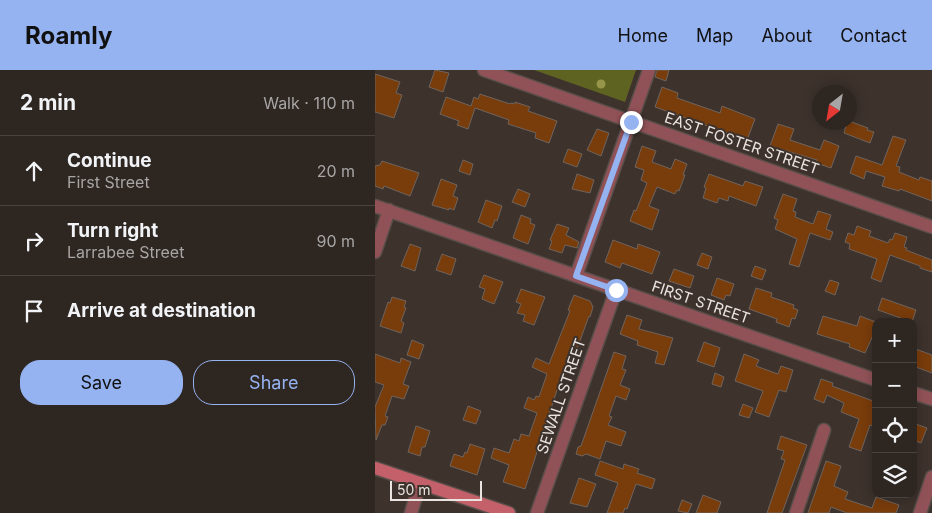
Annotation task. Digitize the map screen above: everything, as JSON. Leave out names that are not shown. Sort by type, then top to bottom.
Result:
[{"type":"main road","points":[[375,468],[509,513]]},
{"type":"street","name":"EAST FOSTER STREET","points":[[484,70],[932,227]]},
{"type":"street","points":[[576,276],[649,70]]},
{"type":"street","name":"FIRST STREET","points":[[375,206],[872,379]]},
{"type":"street","points":[[375,252],[389,210]]},
{"type":"street","name":"SEWALL STREET","points":[[537,513],[616,290]]},
{"type":"street","points":[[917,394],[932,399]]},
{"type":"street","points":[[795,513],[824,430]]},
{"type":"street","points":[[919,513],[932,477]]},
{"type":"street","points":[[411,513],[420,484]]},
{"type":"green space","points":[[534,70],[636,70],[625,102]]},
{"type":"building","points":[[435,70],[449,73],[443,92],[429,87]]},
{"type":"building","points":[[657,70],[669,70],[666,81],[655,77]]},
{"type":"building","points":[[375,74],[400,82],[396,93],[402,95],[394,118],[375,112]]},
{"type":"building","points":[[662,87],[678,93],[677,98],[720,113],[722,106],[755,119],[747,140],[655,107]]},
{"type":"building","points":[[480,94],[510,104],[515,104],[515,102],[530,107],[528,111],[557,121],[549,143],[535,138],[536,133],[508,124],[509,120],[475,108],[468,129],[457,125],[459,121],[440,114],[446,97],[471,106],[474,97],[478,99]]},
{"type":"building","points":[[778,124],[794,129],[790,140],[820,150],[824,140],[839,146],[831,168],[816,163],[817,160],[770,146]]},
{"type":"building","points":[[857,124],[874,132],[870,143],[844,133],[845,130],[857,130]]},
{"type":"building","points":[[597,129],[609,133],[601,156],[587,150]]},
{"type":"building","points":[[893,136],[906,140],[896,166],[900,167],[899,172],[919,180],[920,177],[932,181],[932,201],[900,189],[899,191],[882,186],[885,177],[866,171],[864,179],[850,173],[856,156],[882,165]]},
{"type":"building","points":[[642,146],[656,151],[652,162],[671,169],[675,159],[687,164],[679,191],[677,190],[675,194],[657,187],[649,206],[659,210],[652,230],[630,221],[647,183],[641,180],[644,170],[635,167]]},
{"type":"building","points":[[568,149],[582,154],[577,167],[563,162]]},
{"type":"building","points":[[463,160],[473,164],[470,175],[459,171]]},
{"type":"building","points":[[382,161],[419,173],[410,196],[384,186],[383,189],[375,186],[375,166],[380,165]]},
{"type":"building","points":[[577,174],[594,180],[590,193],[572,189]]},
{"type":"building","points":[[709,174],[743,186],[745,181],[763,187],[756,206],[729,196],[728,201],[719,198],[717,203],[703,198],[706,188],[704,187]]},
{"type":"building","points":[[441,179],[457,185],[453,196],[458,198],[454,210],[432,205]]},
{"type":"building","points":[[518,189],[530,194],[525,207],[512,202]]},
{"type":"building","points":[[783,194],[797,199],[793,211],[796,212],[795,217],[813,224],[818,211],[831,215],[826,229],[833,232],[830,240],[810,233],[799,267],[789,264],[797,239],[775,229],[778,220],[774,218]]},
{"type":"building","points":[[486,200],[502,206],[497,221],[495,220],[492,228],[478,222]]},
{"type":"building","points":[[521,215],[531,219],[530,223],[535,225],[528,244],[513,238]]},
{"type":"building","points":[[557,224],[569,228],[566,235],[579,242],[577,248],[565,245],[562,253],[549,249],[552,241],[550,240]]},
{"type":"building","points":[[857,226],[871,231],[869,236],[888,243],[890,239],[892,240],[895,233],[907,237],[904,247],[907,248],[906,250],[932,260],[932,272],[890,255],[881,282],[871,278],[877,259],[849,249],[850,244],[845,242],[848,233],[854,235]]},
{"type":"building","points":[[613,240],[637,249],[638,244],[660,252],[652,274],[622,263],[620,268],[605,262]]},
{"type":"building","points":[[410,244],[421,248],[415,271],[401,266]]},
{"type":"building","points":[[702,253],[712,257],[708,269],[697,265]]},
{"type":"building","points":[[442,254],[456,259],[451,275],[436,270]]},
{"type":"building","points":[[755,266],[766,270],[762,280],[751,276]]},
{"type":"building","points":[[674,269],[694,276],[690,288],[669,281]]},
{"type":"building","points":[[484,275],[503,282],[494,304],[482,299],[485,289],[479,287]]},
{"type":"building","points":[[717,278],[734,284],[730,296],[726,295],[724,300],[711,295]]},
{"type":"building","points":[[830,280],[839,283],[835,295],[825,291]]},
{"type":"building","points":[[756,288],[772,293],[771,297],[794,305],[793,308],[798,310],[795,319],[792,318],[789,327],[776,322],[777,319],[749,309]]},
{"type":"building","points":[[521,289],[545,297],[534,325],[523,321],[525,315],[517,313],[521,304],[516,302]]},
{"type":"building","points":[[574,295],[590,301],[593,307],[570,368],[567,367],[559,390],[557,390],[525,489],[503,482],[509,465],[491,458],[494,448],[509,453],[514,439],[519,441],[521,434],[529,436],[537,413],[524,408],[528,397],[534,400],[536,396],[539,397],[547,374],[532,367],[536,358],[549,364],[570,311],[568,310]]},
{"type":"building","points":[[392,297],[406,301],[404,307],[406,308],[401,321],[404,323],[401,333],[380,326],[388,302],[390,303]]},
{"type":"building","points":[[882,298],[916,310],[913,318],[901,318],[878,310]]},
{"type":"building","points":[[627,315],[642,320],[639,329],[673,338],[664,365],[655,363],[658,352],[637,345],[638,341],[620,334]]},
{"type":"building","points":[[823,316],[857,326],[860,316],[872,320],[872,337],[865,353],[849,347],[850,344],[817,334]]},
{"type":"building","points":[[412,340],[424,345],[419,359],[407,355]]},
{"type":"building","points":[[704,342],[720,348],[714,367],[697,361]]},
{"type":"building","points":[[917,349],[932,355],[932,373],[917,367]]},
{"type":"building","points":[[614,352],[626,356],[622,369],[626,370],[620,385],[630,389],[626,400],[616,396],[609,416],[612,417],[608,425],[626,432],[621,446],[606,441],[600,459],[586,454],[582,456],[576,454],[578,447],[581,446]]},
{"type":"building","points":[[375,354],[400,363],[401,358],[411,362],[403,384],[409,386],[404,399],[392,396],[385,416],[388,417],[385,425],[382,425],[376,440],[375,407],[384,385],[375,382]]},
{"type":"building","points":[[744,354],[759,360],[756,366],[778,374],[781,366],[793,370],[786,392],[779,390],[769,417],[755,412],[763,391],[735,381]]},
{"type":"building","points":[[715,373],[724,377],[721,387],[712,384]]},
{"type":"building","points":[[821,379],[833,383],[832,386],[872,401],[872,426],[870,425],[861,451],[849,447],[859,419],[841,412],[844,403],[827,395],[824,403],[814,399]]},
{"type":"building","points":[[743,404],[753,408],[749,418],[739,415]]},
{"type":"building","points":[[468,406],[481,411],[476,424],[463,420]]},
{"type":"building","points":[[917,424],[927,428],[921,443],[917,442]]},
{"type":"building","points":[[416,426],[430,431],[420,456],[408,452]]},
{"type":"building","points":[[781,436],[807,445],[782,513],[767,513],[785,460],[781,459],[784,451],[777,449]]},
{"type":"building","points":[[470,444],[485,449],[477,475],[450,466],[454,454],[463,457],[465,452],[467,453]]},
{"type":"building","points":[[600,461],[623,469],[624,464],[639,469],[637,473],[655,479],[652,489],[636,484],[627,509],[625,508],[623,513],[607,513],[618,483],[595,475]]},
{"type":"building","points":[[826,461],[841,466],[834,486],[848,492],[845,499],[872,508],[876,498],[899,505],[896,513],[847,513],[831,507],[829,513],[808,513]]},
{"type":"building","points":[[579,478],[596,484],[587,507],[570,503]]},
{"type":"building","points":[[703,495],[721,502],[717,513],[696,513]]},
{"type":"building","points":[[682,500],[692,504],[688,513],[678,511]]},
{"type":"route","points":[[616,290],[576,276],[631,122]]}]
